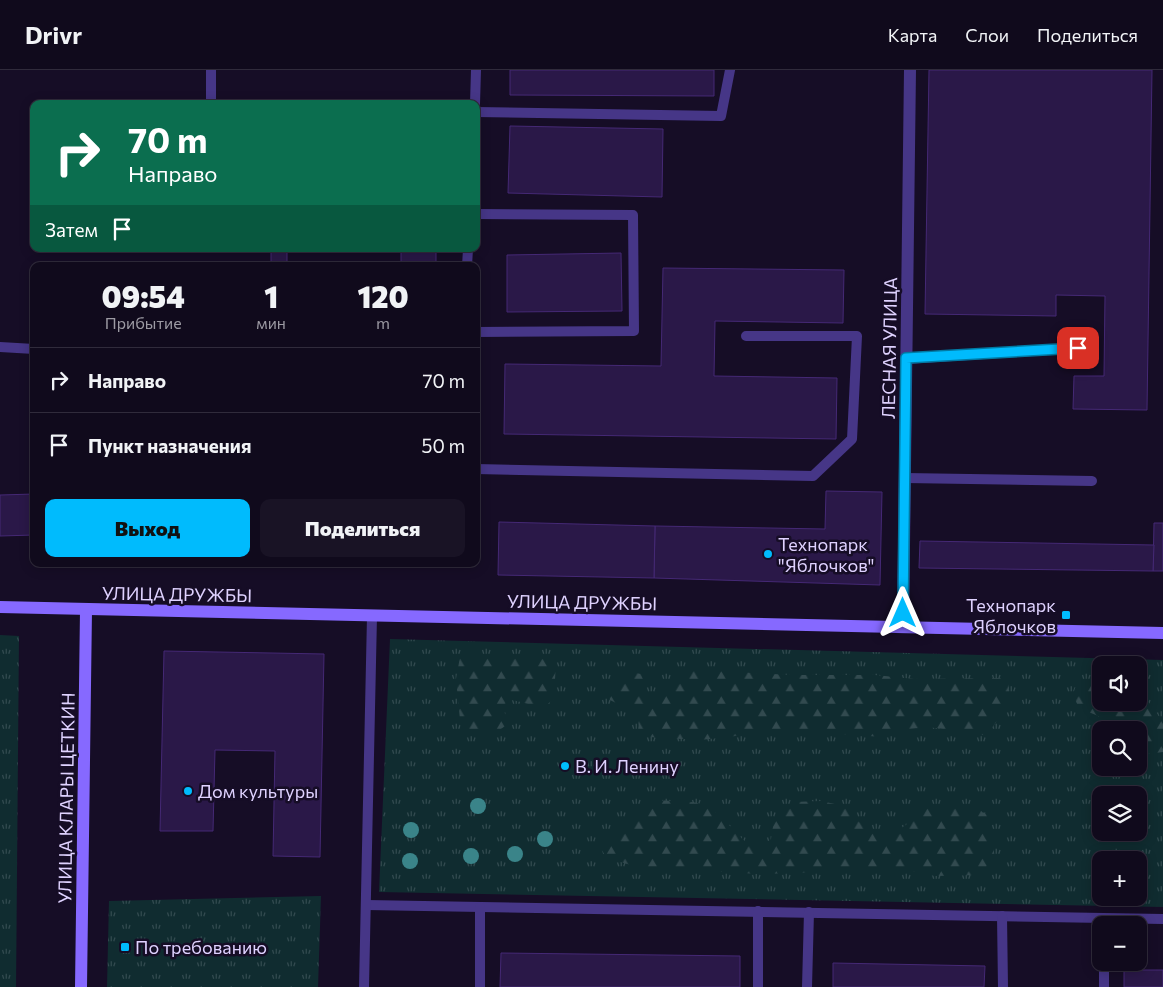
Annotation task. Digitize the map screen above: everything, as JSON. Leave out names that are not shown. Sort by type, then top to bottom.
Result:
[{"type":"main road","name":"УЛИЦА ДРУЖБЫ","points":[[0,607],[1163,633]]},
{"type":"main road","name":"УЛИЦА КЛАРЫ ЦЕТКИН","points":[[81,987],[86,610]]},
{"type":"street","name":"ЛЕСНАЯ УЛИЦА","points":[[903,626],[910,70]]},
{"type":"lane","points":[[211,70],[211,100]]},
{"type":"lane","points":[[475,100],[476,70]]},
{"type":"lane","points":[[480,112],[721,116],[730,70]]},
{"type":"lane","points":[[480,214],[633,215],[634,331],[480,332]]},
{"type":"lane","points":[[480,469],[814,476],[852,439],[858,336],[746,336]]},
{"type":"lane","points":[[0,347],[30,349]]},
{"type":"lane","points":[[906,358],[1078,348]]},
{"type":"lane","points":[[905,478],[1092,481]]},
{"type":"lane","points":[[364,987],[372,616]]},
{"type":"lane","points":[[366,905],[1002,916],[1092,920]]},
{"type":"lane","points":[[480,907],[480,987]]},
{"type":"lane","points":[[758,912],[758,987]]},
{"type":"lane","points":[[807,987],[809,912]]},
{"type":"lane","points":[[1002,916],[1003,987]]},
{"type":"lane","points":[[1147,919],[1163,918]]},
{"type":"lane","points":[[1104,971],[1104,987]]},
{"type":"green space","points":[[0,635],[19,636],[16,987],[0,987]]},
{"type":"green space","points":[[390,639],[1092,658],[1092,711],[1147,711],[1147,660],[1163,660],[1163,907],[1111,906],[1147,906],[1147,851],[1092,851],[1092,906],[379,892]]},
{"type":"green space","points":[[474,655],[556,660],[554,699],[537,706],[508,700],[503,707],[508,724],[498,731],[461,730],[456,679],[460,657]]},
{"type":"green space","points":[[697,670],[793,675],[875,675],[914,679],[1008,678],[1009,687],[1008,695],[996,722],[990,730],[978,736],[929,728],[903,730],[883,737],[770,729],[730,737],[699,740],[649,737],[639,733],[638,714],[610,700],[606,692],[620,677],[630,672],[641,674],[645,684],[646,697],[653,699],[668,689],[673,677],[684,672]]},
{"type":"green space","points":[[1091,685],[1092,711],[1147,711],[1147,700],[1163,722],[1163,752],[1147,754],[1147,721],[1104,721],[1103,718],[1079,708],[1073,695],[1075,688]]},
{"type":"green space","points":[[653,801],[675,801],[703,805],[717,813],[751,846],[763,845],[771,839],[774,820],[781,809],[793,802],[821,801],[844,806],[867,830],[892,834],[906,825],[915,811],[942,806],[961,807],[988,814],[989,838],[994,852],[982,875],[935,876],[898,868],[862,867],[823,872],[758,874],[634,866],[607,858],[601,849],[602,841],[621,829],[635,812]]},
{"type":"green space","points":[[321,896],[318,987],[107,987],[109,901]]},
{"type":"building","points":[[510,70],[714,70],[714,96],[510,95]]},
{"type":"building","points":[[929,70],[1152,70],[1147,410],[1073,409],[1074,376],[1104,376],[1105,296],[1056,295],[1056,316],[925,314]]},
{"type":"building","points":[[510,126],[663,129],[662,197],[508,193]]},
{"type":"building","points":[[271,252],[287,252],[287,262],[271,262]]},
{"type":"building","points":[[401,252],[436,252],[436,262],[401,262]]},
{"type":"building","points":[[621,253],[622,311],[507,312],[507,255]]},
{"type":"building","points":[[663,268],[844,270],[843,323],[715,321],[714,376],[837,378],[836,439],[504,434],[505,364],[661,366]]},
{"type":"building","name":"Технопарк \"Яблочков\"","points":[[826,491],[882,492],[880,585],[654,578],[655,526],[825,529]]},
{"type":"building","points":[[30,494],[30,535],[0,536],[0,495]]},
{"type":"building","points":[[499,522],[655,526],[654,578],[498,575]]},
{"type":"building","points":[[1154,523],[1163,523],[1163,571],[1153,571]]},
{"type":"building","points":[[920,541],[1154,545],[1153,571],[919,568]]},
{"type":"building","name":"Дом культуры","points":[[164,651],[324,654],[320,857],[273,856],[275,751],[215,750],[213,831],[160,831]]},
{"type":"building","points":[[501,953],[740,956],[740,987],[500,987]]},
{"type":"building","points":[[833,963],[985,966],[984,987],[833,987]]},
{"type":"building","points":[[1163,970],[1163,987],[1124,987],[1124,971]]},
{"type":"place","name":"Технопарк \"Яблочков\"","points":[[768,554]]},
{"type":"place","name":"Технопарк Яблочков","points":[[1066,615]]},
{"type":"place","name":"В. И. Ленину","points":[[565,766]]},
{"type":"place","name":"Дом культуры","points":[[188,791]]},
{"type":"place","name":"По требованию","points":[[125,947]]},
{"type":"route","points":[[903,613],[906,358],[1078,348]]}]
